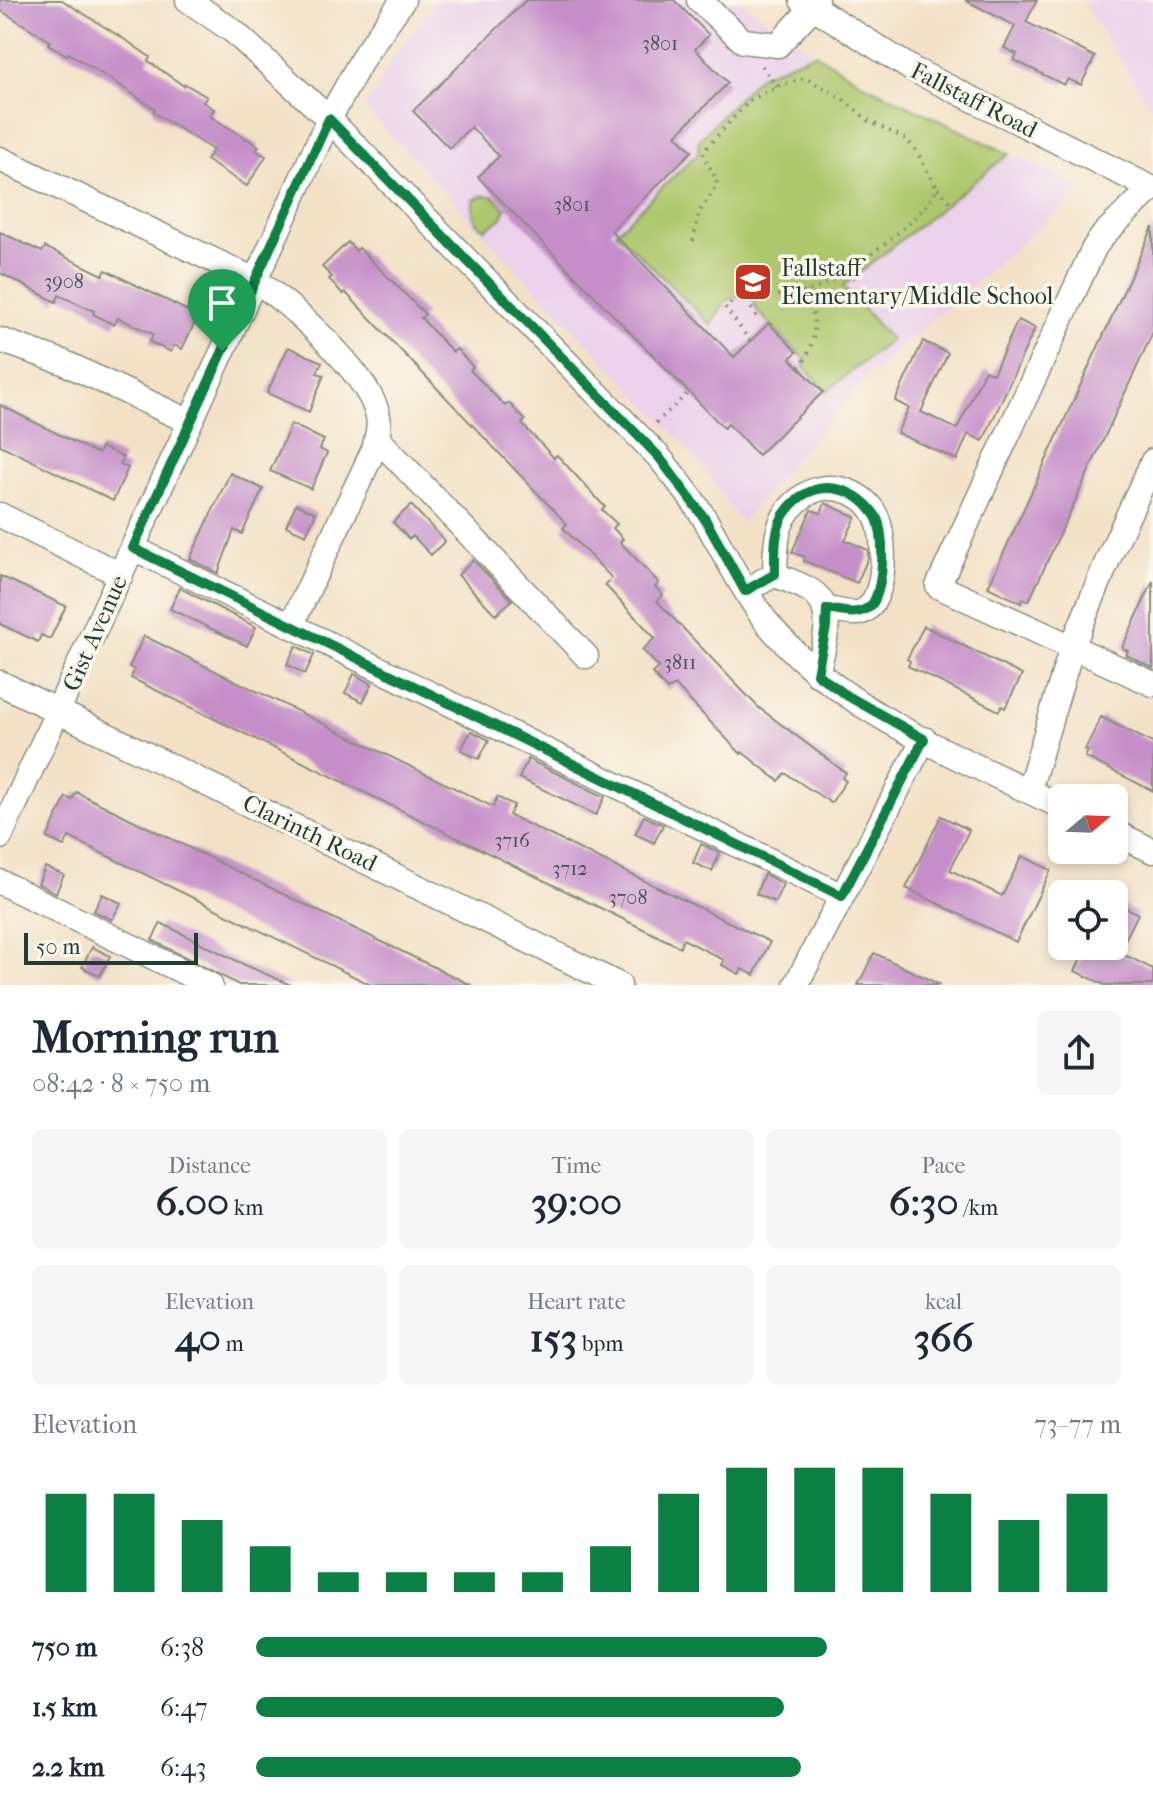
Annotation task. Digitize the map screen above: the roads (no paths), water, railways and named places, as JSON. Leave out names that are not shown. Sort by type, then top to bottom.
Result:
[{"type":"street","points":[[188,0],[243,40],[329,119],[659,457],[705,519],[745,591],[782,639],[817,674],[846,695],[924,739],[1048,800]]},
{"type":"street","name":"Gist Avenue","points":[[0,837],[329,119],[365,54],[403,0]]},
{"type":"street","points":[[699,0],[743,41],[778,45],[810,3]]},
{"type":"street","name":"Fallstaff Road","points":[[810,3],[912,69],[1152,188]]},
{"type":"street","points":[[0,159],[255,280],[282,299],[353,371],[369,392],[378,414],[377,438],[291,626]]},
{"type":"street","points":[[1152,188],[1105,233],[1094,248],[938,586],[1153,684]]},
{"type":"street","points":[[0,340],[63,362],[190,422]]},
{"type":"street","points":[[377,438],[586,656]]},
{"type":"street","points":[[1029,790],[1072,647],[1153,461]]},
{"type":"street","points":[[775,574],[776,535],[787,509],[810,492],[834,486],[850,492],[878,518],[882,546],[880,591],[872,606],[857,613],[827,609]]},
{"type":"street","points":[[0,515],[121,575]]},
{"type":"street","points":[[133,548],[842,896]]},
{"type":"street","points":[[745,591],[775,574]]},
{"type":"street","points":[[775,574],[814,593],[827,609],[817,674]]},
{"type":"street","name":"Clarinth Road","points":[[0,683],[619,985]]},
{"type":"street","points":[[796,985],[924,739]]},
{"type":"street","points":[[1128,839],[1153,851]]},
{"type":"street","points":[[0,882],[210,985]]},
{"type":"place","name":"Fallstaff Elementary/Middle School","points":[[753,282]]}]
